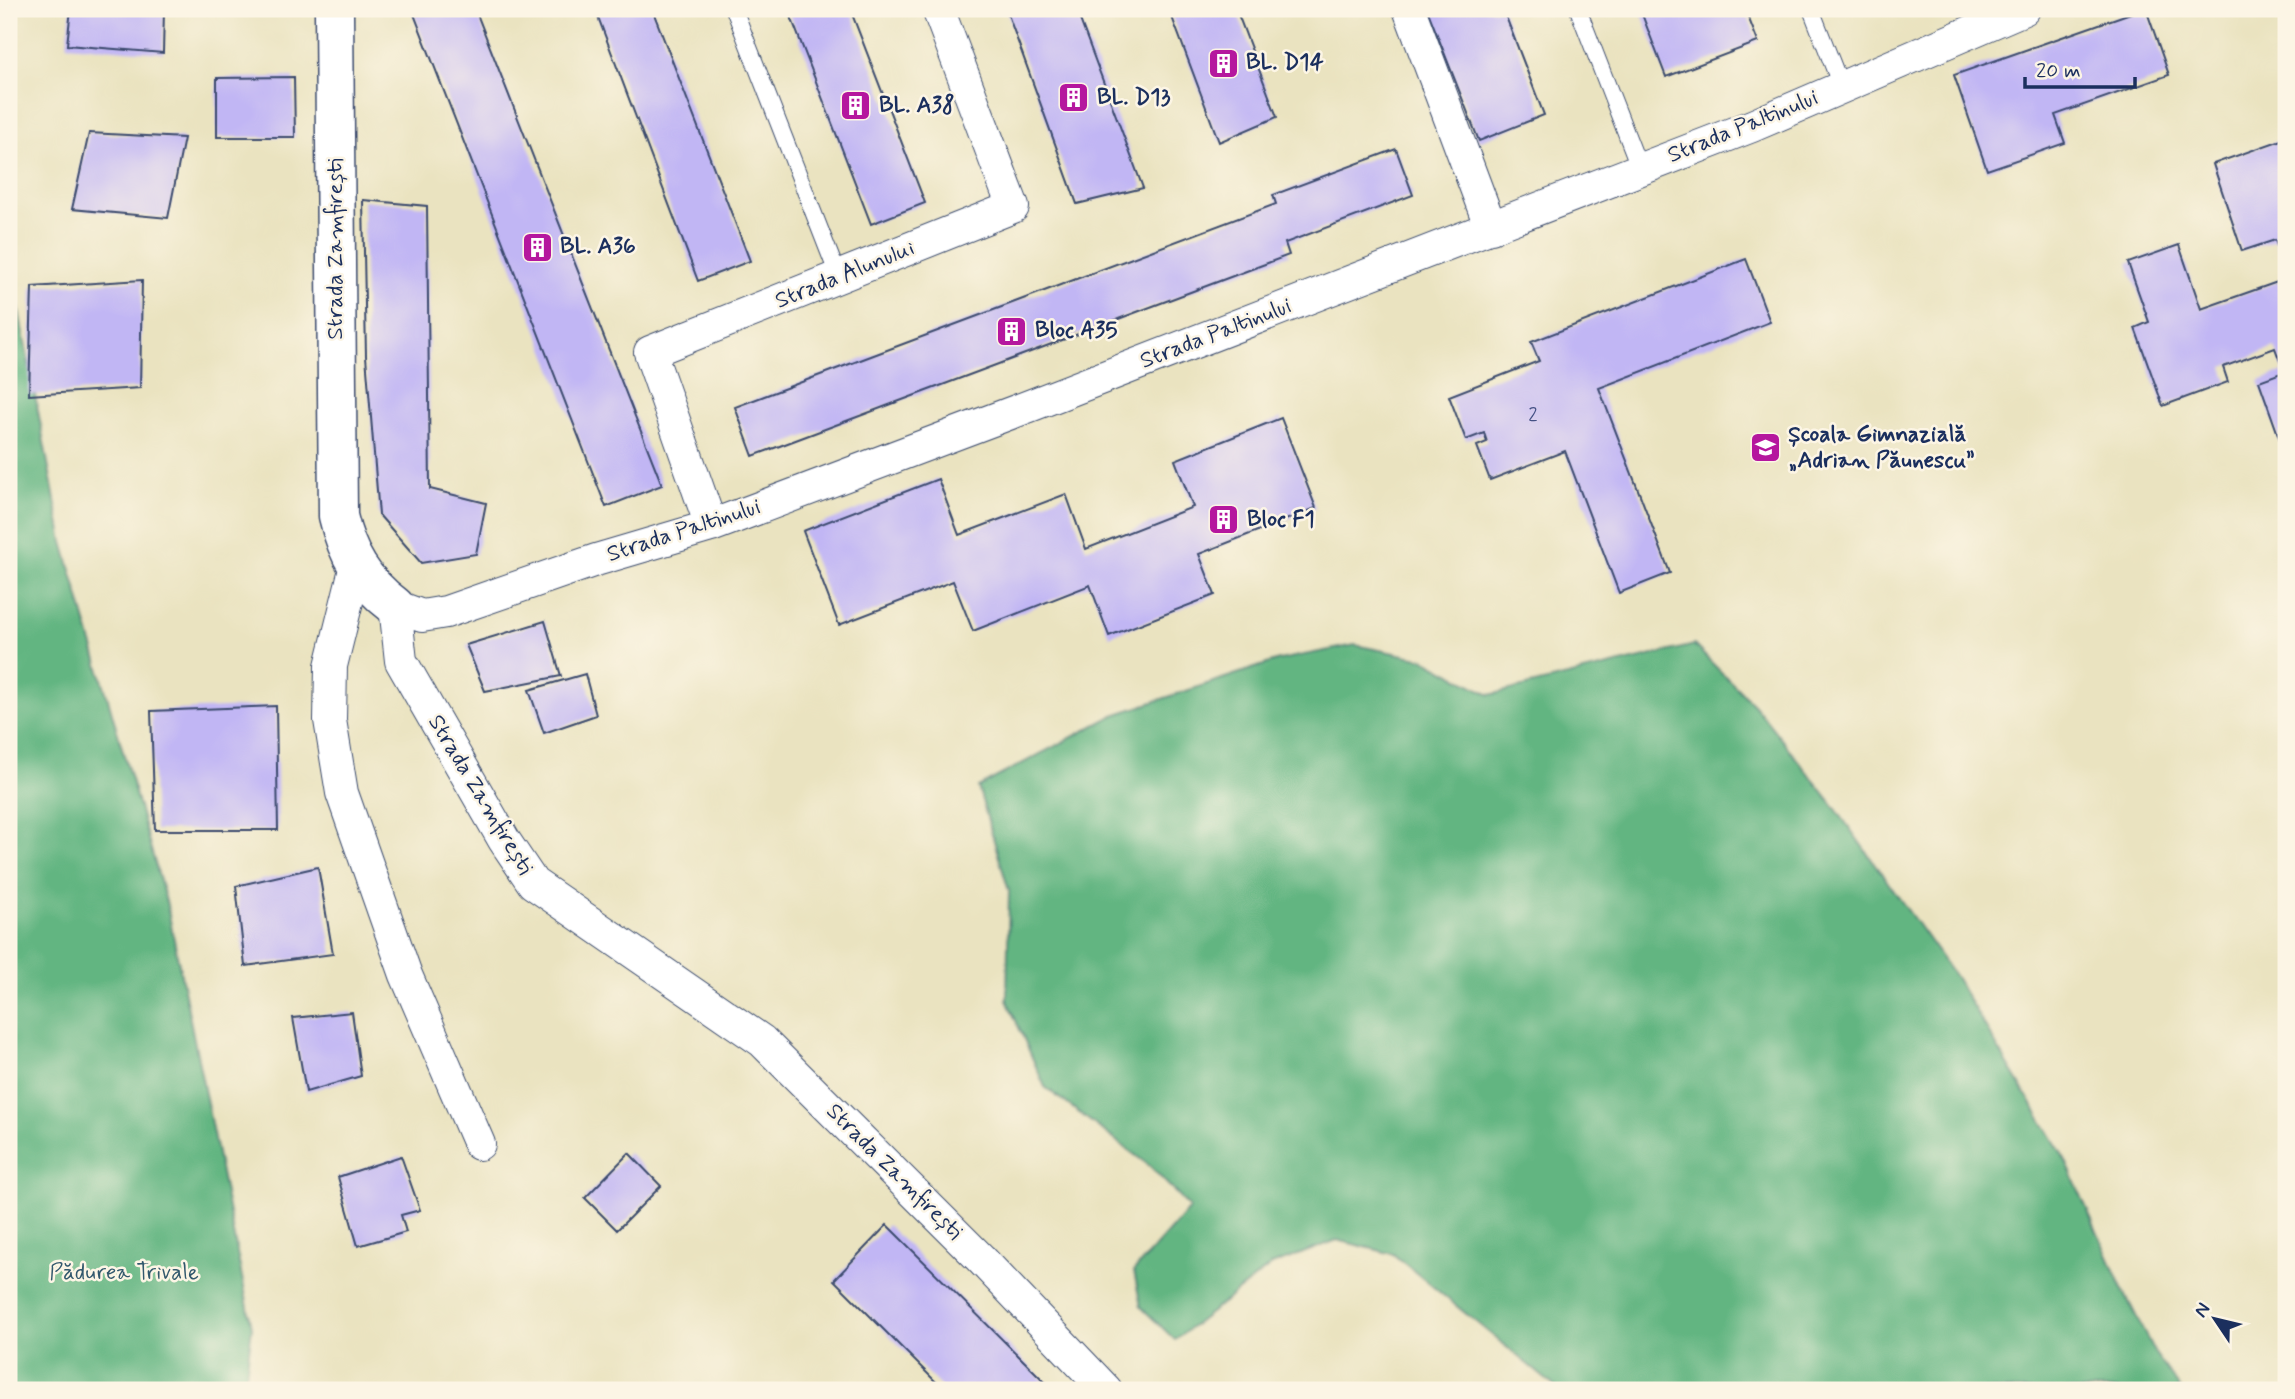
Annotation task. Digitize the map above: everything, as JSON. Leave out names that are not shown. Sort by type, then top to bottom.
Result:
[{"type":"street","name":"Strada Zamfirești","points":[[334,9],[338,516],[345,544],[356,565],[373,589],[395,606],[401,661],[504,840],[533,883],[762,1041],[980,1258],[1106,1390]]},
{"type":"street","name":"Strada Alunului","points":[[711,526],[650,352],[1013,207],[938,9]]},
{"type":"street","points":[[1409,9],[1491,228]]},
{"type":"street","name":"Strada Paltinului","points":[[395,606],[422,617],[446,612],[596,560],[711,526],[1752,126],[2024,9]]},
{"type":"street","points":[[356,565],[331,666],[330,720],[342,793],[406,975],[479,1143]]},
{"type":"lane","points":[[734,9],[839,278]]},
{"type":"lane","points":[[1578,9],[1640,169]]},
{"type":"lane","points":[[1811,9],[1841,86]]},
{"type":"green space","name":"Pădurea Trivale","points":[[9,259],[63,542],[167,905],[252,1327],[244,1390],[9,1390]]},
{"type":"green space","points":[[1355,645],[1424,659],[1490,695],[1694,645],[1754,705],[1831,802],[1955,977],[2065,1159],[2121,1286],[2154,1352],[2181,1390],[1559,1390],[1393,1254],[1337,1240],[1272,1265],[1175,1340],[1141,1307],[1134,1271],[1190,1208],[1151,1167],[1045,1087],[1007,1000],[1009,891],[978,787],[1114,715],[1279,660]]},
{"type":"building","points":[[71,9],[164,9],[163,53],[67,45]]},
{"type":"building","name":"BL. A36","points":[[412,9],[475,9],[662,485],[606,507]]},
{"type":"building","points":[[595,9],[652,9],[750,261],[698,281]]},
{"type":"building","name":"BL. A38","points":[[788,9],[850,9],[925,203],[871,224]]},
{"type":"building","name":"BL. D13","points":[[1006,9],[1076,9],[1143,188],[1077,204]]},
{"type":"building","name":"BL. D14","points":[[1169,9],[1236,9],[1277,117],[1219,142]]},
{"type":"building","points":[[1427,9],[1503,9],[1544,115],[1479,141]]},
{"type":"building","points":[[1640,9],[1745,9],[1758,42],[1666,77]]},
{"type":"building","points":[[2146,9],[2169,75],[2055,115],[2065,143],[1987,170],[1954,75]]},
{"type":"building","points":[[294,77],[295,137],[217,137],[217,78]]},
{"type":"building","points":[[89,133],[184,138],[168,218],[72,209]]},
{"type":"building","points":[[2284,139],[2286,271],[2275,240],[2242,251],[2213,164]]},
{"type":"building","name":"Bloc A35","points":[[1396,149],[1413,195],[1285,243],[1289,255],[753,456],[735,407],[1276,204],[1273,195]]},
{"type":"building","points":[[363,200],[427,206],[430,489],[486,503],[476,554],[421,563],[379,515],[366,356]]},
{"type":"building","points":[[2179,245],[2201,309],[2286,279],[2286,457],[2259,381],[2284,372],[2275,348],[2223,367],[2228,382],[2163,406],[2135,328],[2149,322],[2128,263]]},
{"type":"building","points":[[1746,259],[1770,322],[1599,388],[1670,573],[1619,593],[1565,451],[1490,480],[1477,446],[1487,442],[1484,433],[1466,440],[1449,396],[1539,361],[1531,342]]},
{"type":"building","points":[[142,280],[140,388],[29,395],[32,287]]},
{"type":"building","name":"Bloc F1","points":[[1281,418],[1316,508],[1199,554],[1215,595],[1109,636],[1090,585],[973,631],[953,581],[839,625],[803,531],[938,479],[959,535],[1066,494],[1086,549],[1193,507],[1175,460]]},
{"type":"building","points":[[545,621],[561,676],[485,691],[466,645]]},
{"type":"building","points":[[585,674],[596,715],[544,733],[529,690]]},
{"type":"building","points":[[276,706],[278,830],[155,830],[151,711]]},
{"type":"building","points":[[318,867],[333,954],[245,966],[236,886]]},
{"type":"building","points":[[352,1012],[361,1076],[306,1092],[293,1018]]},
{"type":"building","points":[[629,1153],[661,1186],[617,1230],[585,1198]]},
{"type":"building","points":[[401,1156],[420,1210],[401,1215],[406,1232],[358,1246],[338,1177]]},
{"type":"building","points":[[887,1225],[1053,1390],[944,1390],[834,1280]]},
{"type":"place","name":"BL. D14","points":[[1223,63]]},
{"type":"place","name":"BL. D13","points":[[1074,98]]},
{"type":"place","name":"BL. A38","points":[[856,106]]},
{"type":"place","name":"BL. A36","points":[[537,247]]},
{"type":"place","name":"Bloc A35","points":[[1012,331]]},
{"type":"place","name":"Școala Gimnazială „Adrian Păunescu”","points":[[1765,448]]},
{"type":"place","name":"Bloc F1","points":[[1224,520]]}]
